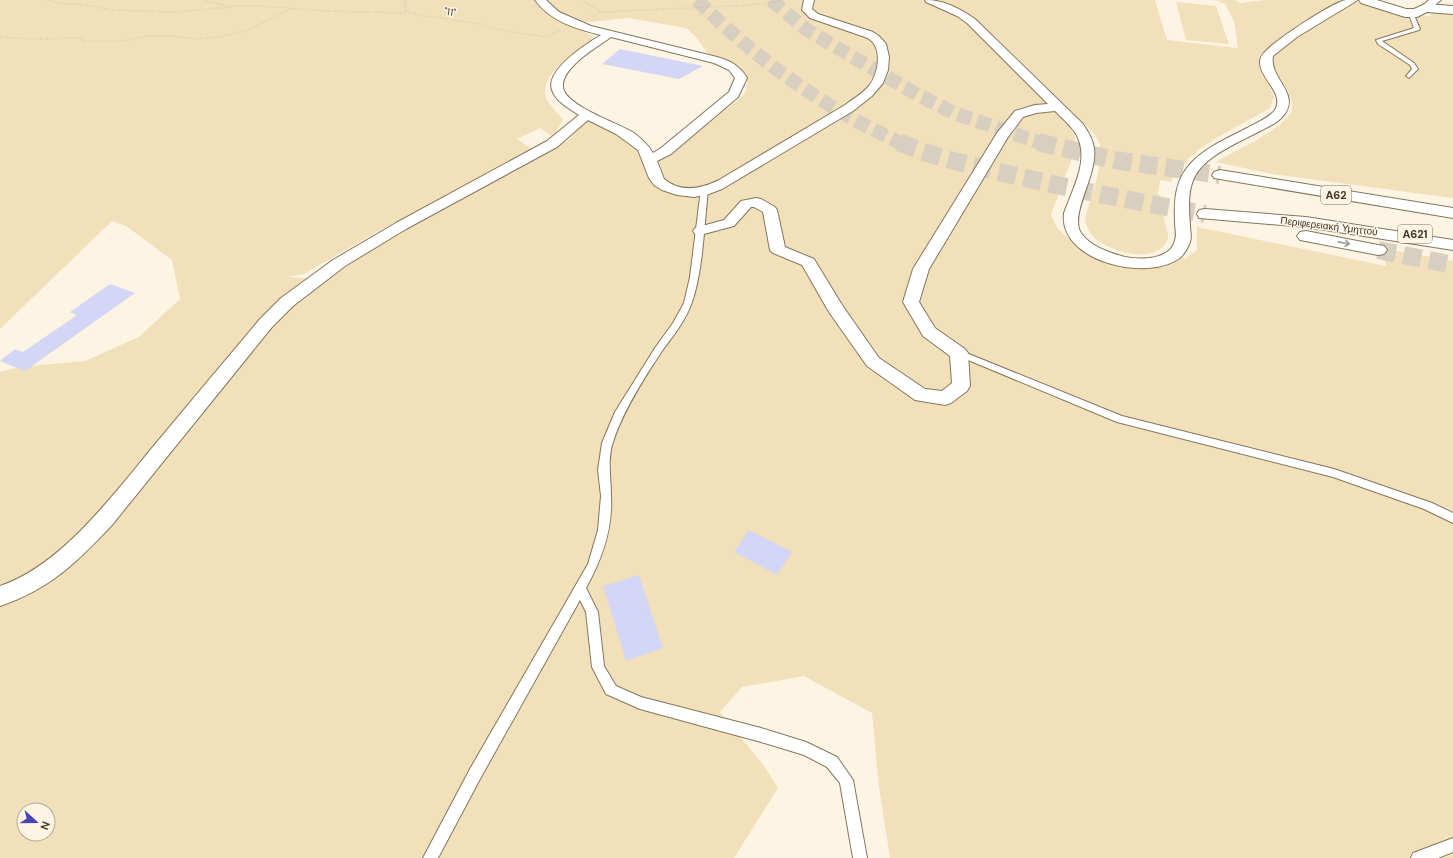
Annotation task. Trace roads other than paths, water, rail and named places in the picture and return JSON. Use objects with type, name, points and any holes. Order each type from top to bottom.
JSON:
[{"type":"main road","points":[[1365,0],[1399,12],[1417,13],[1425,8],[1453,10]]},
{"type":"main road","name":"Α62","points":[[1453,204],[1220,175],[1453,213]]},
{"type":"main road","name":"Περιφερειακή Υμηττού","points":[[1378,250],[1205,214],[1306,222],[1453,245]]},
{"type":"main road","name":"Α621","points":[[1377,232],[1453,237]]},
{"type":"street","points":[[540,0],[548,10],[569,21],[713,59],[730,65],[737,70],[741,78],[734,94],[666,151],[650,160]]},
{"type":"street","points":[[610,33],[562,71],[557,80],[556,87],[562,96],[589,116],[628,136],[647,152],[654,176],[662,185],[672,189],[688,192],[704,191],[741,173],[849,108],[874,87],[882,72],[883,60],[881,46],[876,38],[814,16],[807,10],[809,0]]},
{"type":"street","points":[[930,0],[961,14],[971,21],[1078,127],[1083,135],[1088,151],[1087,165],[1071,213],[1070,220],[1074,234],[1090,249],[1118,260],[1149,264],[1165,261],[1172,257],[1181,248],[1183,241],[1183,190],[1187,177],[1192,170],[1213,153],[1275,116],[1284,106],[1283,99],[1266,64],[1266,57],[1286,39],[1353,0]]},
{"type":"street","points":[[1425,8],[1436,0]]},
{"type":"street","points":[[700,231],[729,223],[746,204],[756,202],[770,210],[778,250],[808,262],[835,308],[873,362],[921,394],[945,398],[961,386],[959,352],[929,332],[911,302],[921,269],[1002,136],[1019,114],[1035,108],[1058,107]]},
{"type":"street","points":[[0,596],[29,583],[51,568],[77,547],[105,519],[266,323],[287,302],[326,272],[365,247],[556,142],[578,121],[589,116]]},
{"type":"lane","points":[[1409,76],[1415,69],[1412,64],[1380,43],[1380,40],[1417,29],[1410,13]]},
{"type":"lane","points":[[430,858],[475,774],[593,565],[604,530],[606,496],[603,470],[608,443],[618,415],[658,350],[677,324],[688,303],[694,277],[704,191]]},
{"type":"lane","points":[[959,352],[1120,419],[1334,473],[1428,506],[1453,518]]},
{"type":"lane","points":[[580,588],[592,612],[598,667],[611,690],[640,703],[761,735],[799,747],[832,762],[846,780],[860,858]]},
{"type":"lane","points":[[1418,858],[1453,845]]},
{"type":"tunnel","points":[[697,0],[743,43],[793,81],[845,114],[899,142]]},
{"type":"tunnel","points":[[771,0],[807,30],[918,95],[954,113],[1038,142]]},
{"type":"tunnel","points":[[899,142],[937,156],[977,167],[1079,190],[1205,214]]},
{"type":"tunnel","points":[[1038,142],[1114,160],[1220,175]]},
{"type":"tunnel","points":[[1378,250],[1453,265]]}]
